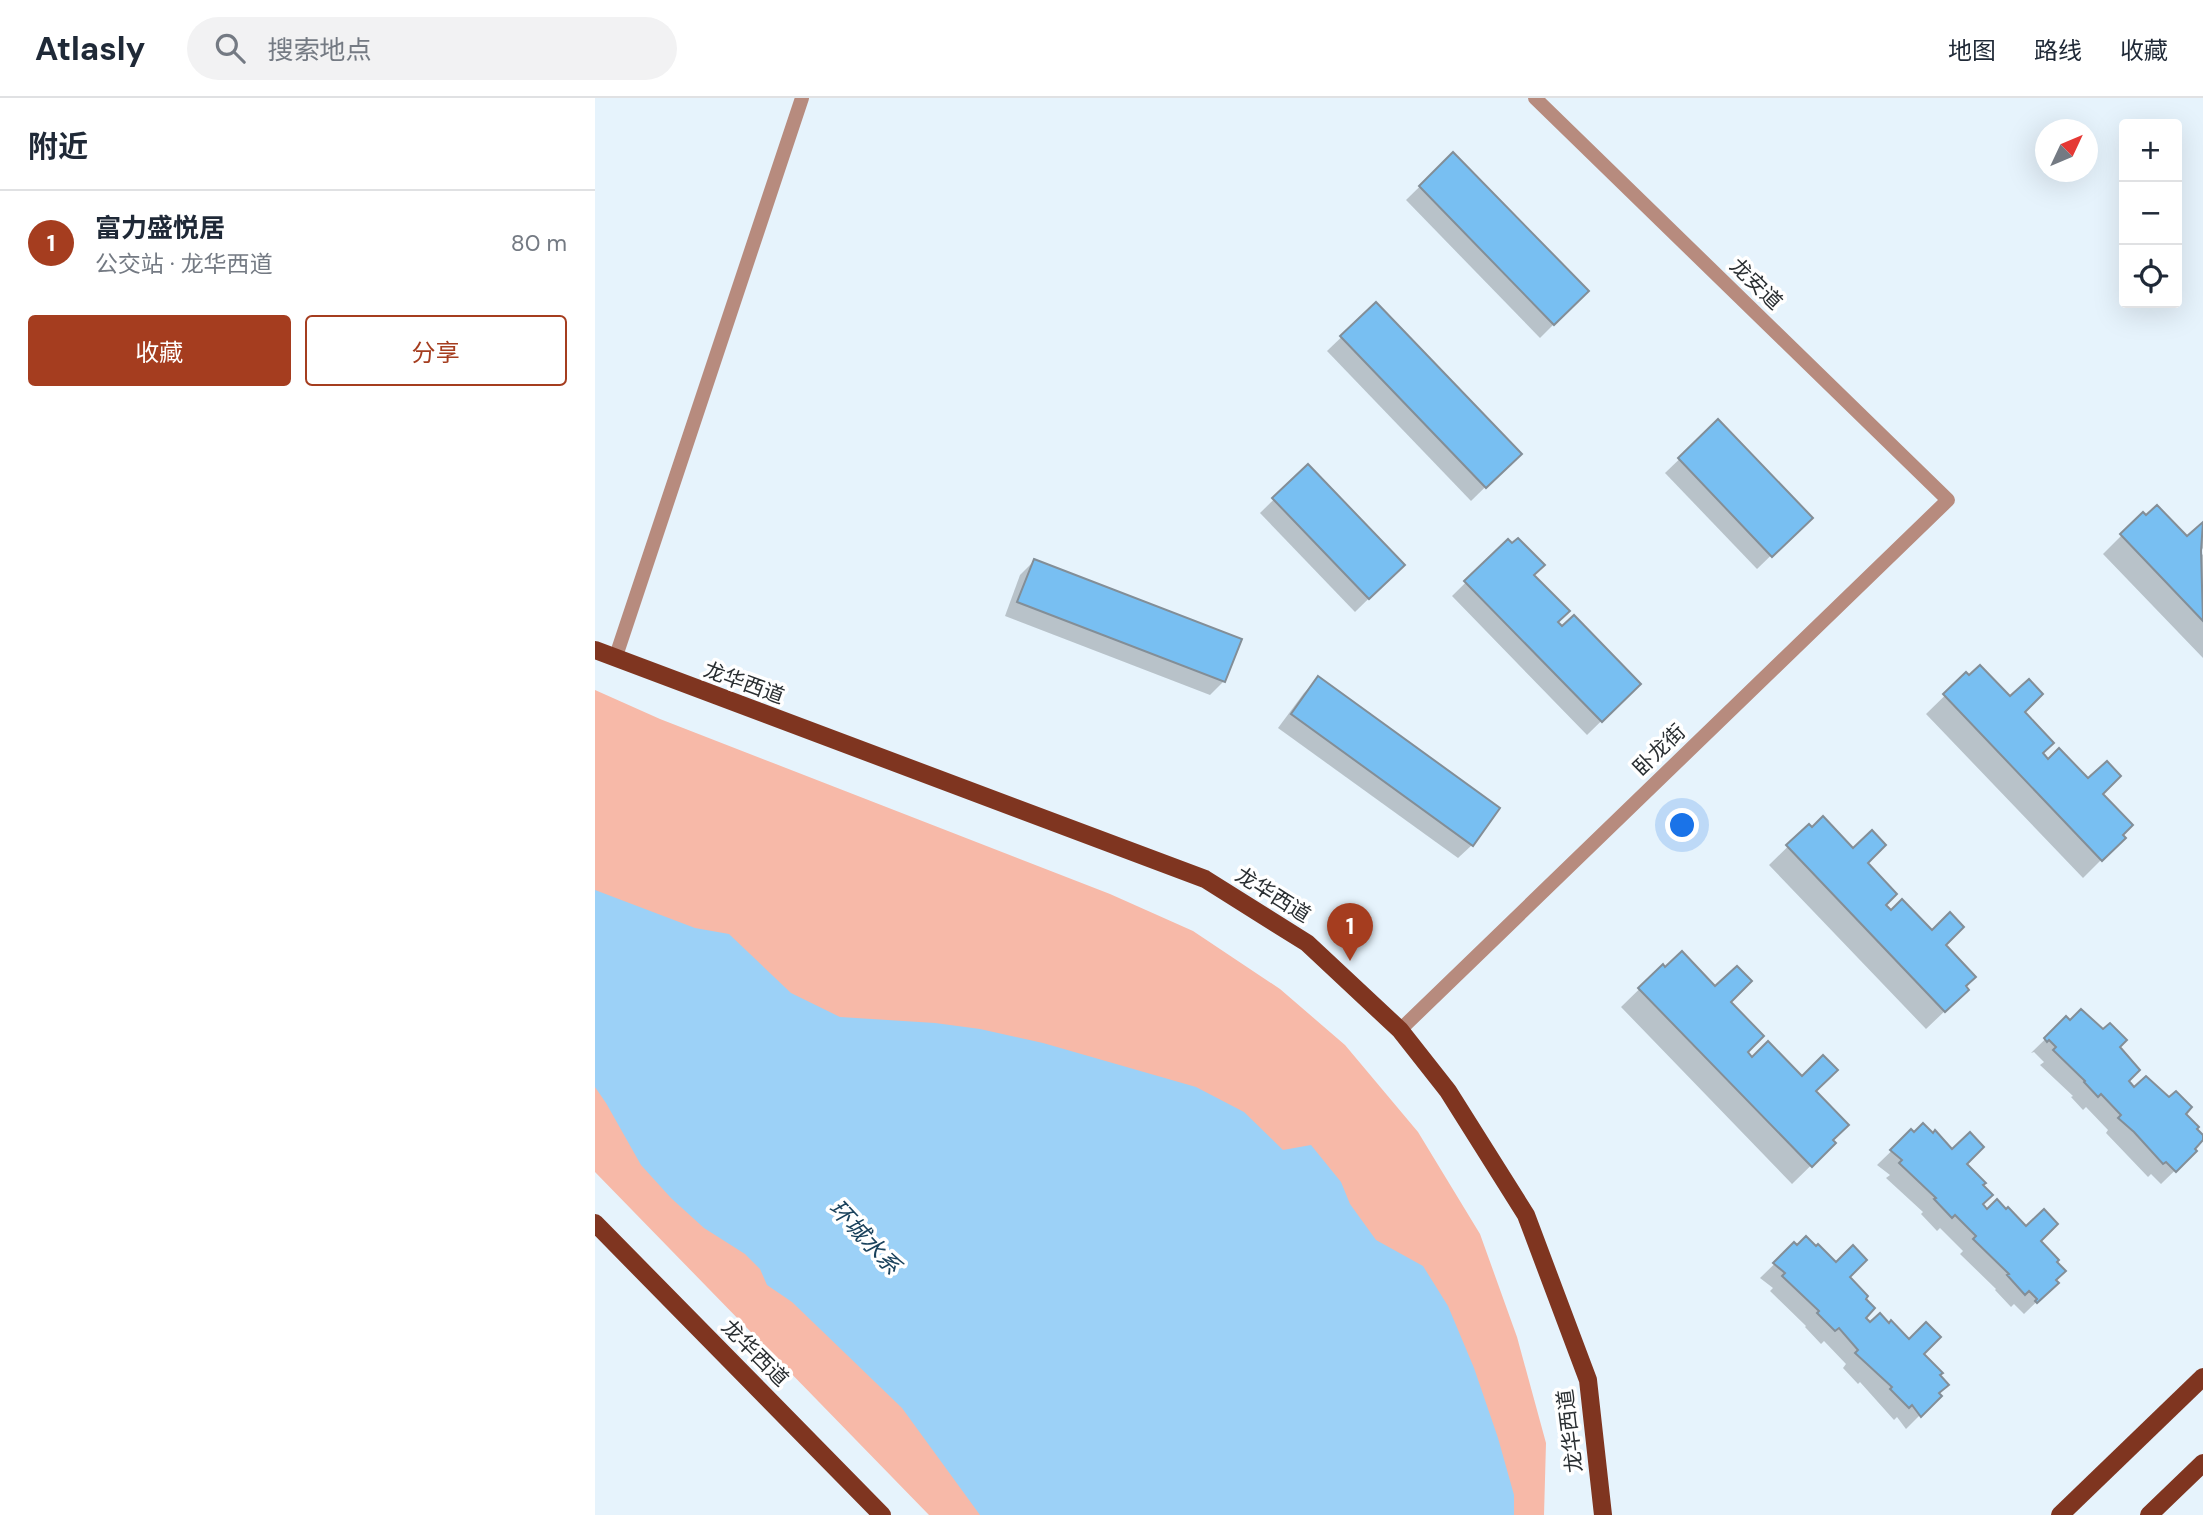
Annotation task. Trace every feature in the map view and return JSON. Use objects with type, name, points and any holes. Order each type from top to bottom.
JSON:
[{"type":"main road","name":"龙华西道","points":[[595,650],[1205,879],[1307,943],[1400,1030],[1448,1091],[1526,1215],[1588,1380],[1602,1515]]},
{"type":"main road","name":"龙华西道","points":[[595,1223],[882,1515]]},
{"type":"main road","points":[[2060,1515],[2203,1377]]},
{"type":"main road","points":[[2149,1515],[2203,1463]]},
{"type":"street","points":[[615,659],[802,98]]},
{"type":"street","name":"龙安道","points":[[1535,98],[1948,500]]},
{"type":"street","name":"卧龙街","points":[[1400,1030],[1948,500]]},
{"type":"shaded area","points":[[595,690],[660,719],[1110,894],[1193,931],[1280,989],[1345,1045],[1418,1132],[1480,1234],[1517,1337],[1546,1443],[1544,1515],[929,1515],[595,1172]]},
{"type":"water","name":"环城水系","points":[[595,890],[695,928],[729,934],[791,993],[840,1017],[935,1023],[980,1029],[1043,1043],[1196,1087],[1244,1112],[1283,1150],[1311,1145],[1341,1182],[1350,1204],[1376,1240],[1423,1266],[1448,1306],[1474,1368],[1498,1438],[1514,1495],[1514,1515],[980,1515],[902,1408],[792,1302],[767,1285],[760,1269],[745,1254],[704,1228],[671,1198],[641,1165],[595,1087]]},
{"type":"building","points":[[1453,152],[1589,291],[1554,325],[1419,186]]},
{"type":"building","points":[[1376,302],[1522,454],[1486,488],[1340,336]]},
{"type":"building","points":[[1718,419],[1813,518],[1772,557],[1678,458]]},
{"type":"building","points":[[1308,464],[1405,565],[1369,599],[1272,498]]},
{"type":"building","points":[[2157,505],[2187,536],[2203,522],[2203,621],[2120,534],[2143,512],[2146,515]]},
{"type":"building","points":[[1518,538],[1545,565],[1534,575],[1570,611],[1558,622],[1562,626],[1574,615],[1641,684],[1602,722],[1464,581],[1508,539],[1512,543]]},
{"type":"building","points":[[1034,559],[1242,639],[1225,682],[1017,602]]},
{"type":"building","points":[[1980,665],[2010,696],[2029,679],[2043,694],[2025,712],[2054,743],[2043,753],[2048,759],[2059,748],[2088,778],[2107,761],[2121,776],[2103,794],[2133,825],[2123,835],[2126,838],[2102,861],[1943,694],[1966,672],[1969,675]]},
{"type":"building","points":[[1318,676],[1500,808],[1473,846],[1291,714]]},
{"type":"building","points":[[1823,816],[1853,848],[1872,830],[1886,845],[1868,863],[1897,894],[1886,905],[1891,910],[1902,899],[1932,930],[1950,912],[1964,927],[1946,945],[1976,977],[1966,986],[1969,990],[1945,1012],[1786,845],[1809,824],[1812,827]]},
{"type":"building","points":[[1682,951],[1715,986],[1737,966],[1752,981],[1731,1002],[1764,1036],[1748,1052],[1752,1057],[1768,1041],[1802,1076],[1823,1055],[1838,1070],[1816,1091],[1849,1125],[1833,1140],[1836,1143],[1812,1167],[1638,988],[1663,964],[1665,967]]},
{"type":"building","points":[[2081,1009],[2103,1029],[2110,1023],[2127,1040],[2120,1047],[2140,1070],[2129,1081],[2134,1087],[2146,1076],[2169,1097],[2176,1091],[2192,1107],[2186,1114],[2199,1127],[2197,1129],[2203,1135],[2203,1140],[2195,1149],[2197,1151],[2176,1172],[2166,1162],[2163,1164],[2118,1118],[2121,1115],[2101,1094],[2098,1097],[2053,1050],[2056,1047],[2044,1038],[2066,1016],[2070,1020]]},
{"type":"building","points":[[1923,1123],[1933,1133],[1935,1130],[1952,1149],[1970,1132],[1984,1147],[1967,1164],[1986,1183],[1983,1185],[1993,1195],[1983,1204],[1987,1209],[1997,1199],[2026,1226],[2044,1209],[2058,1224],[2041,1241],[2066,1271],[2056,1280],[2059,1283],[2037,1303],[2037,1299],[2029,1291],[2025,1295],[2007,1275],[2009,1274],[1973,1239],[1976,1236],[1955,1215],[1952,1218],[1934,1199],[1936,1198],[1899,1163],[1902,1160],[1890,1150],[1911,1129],[1914,1132]]},
{"type":"building","points":[[1806,1236],[1836,1262],[1853,1245],[1867,1260],[1850,1277],[1875,1308],[1866,1318],[1870,1322],[1880,1313],[1889,1323],[1891,1320],[1909,1339],[1926,1322],[1941,1337],[1924,1354],[1943,1373],[1940,1375],[1949,1385],[1939,1393],[1942,1396],[1921,1417],[1912,1405],[1909,1408],[1890,1389],[1892,1387],[1855,1353],[1858,1350],[1839,1328],[1835,1331],[1817,1313],[1819,1311],[1782,1276],[1785,1273],[1773,1263],[1794,1242],[1797,1245]]},
{"type":"place","name":"富力盛悦居","points":[[1350,961]]}]
